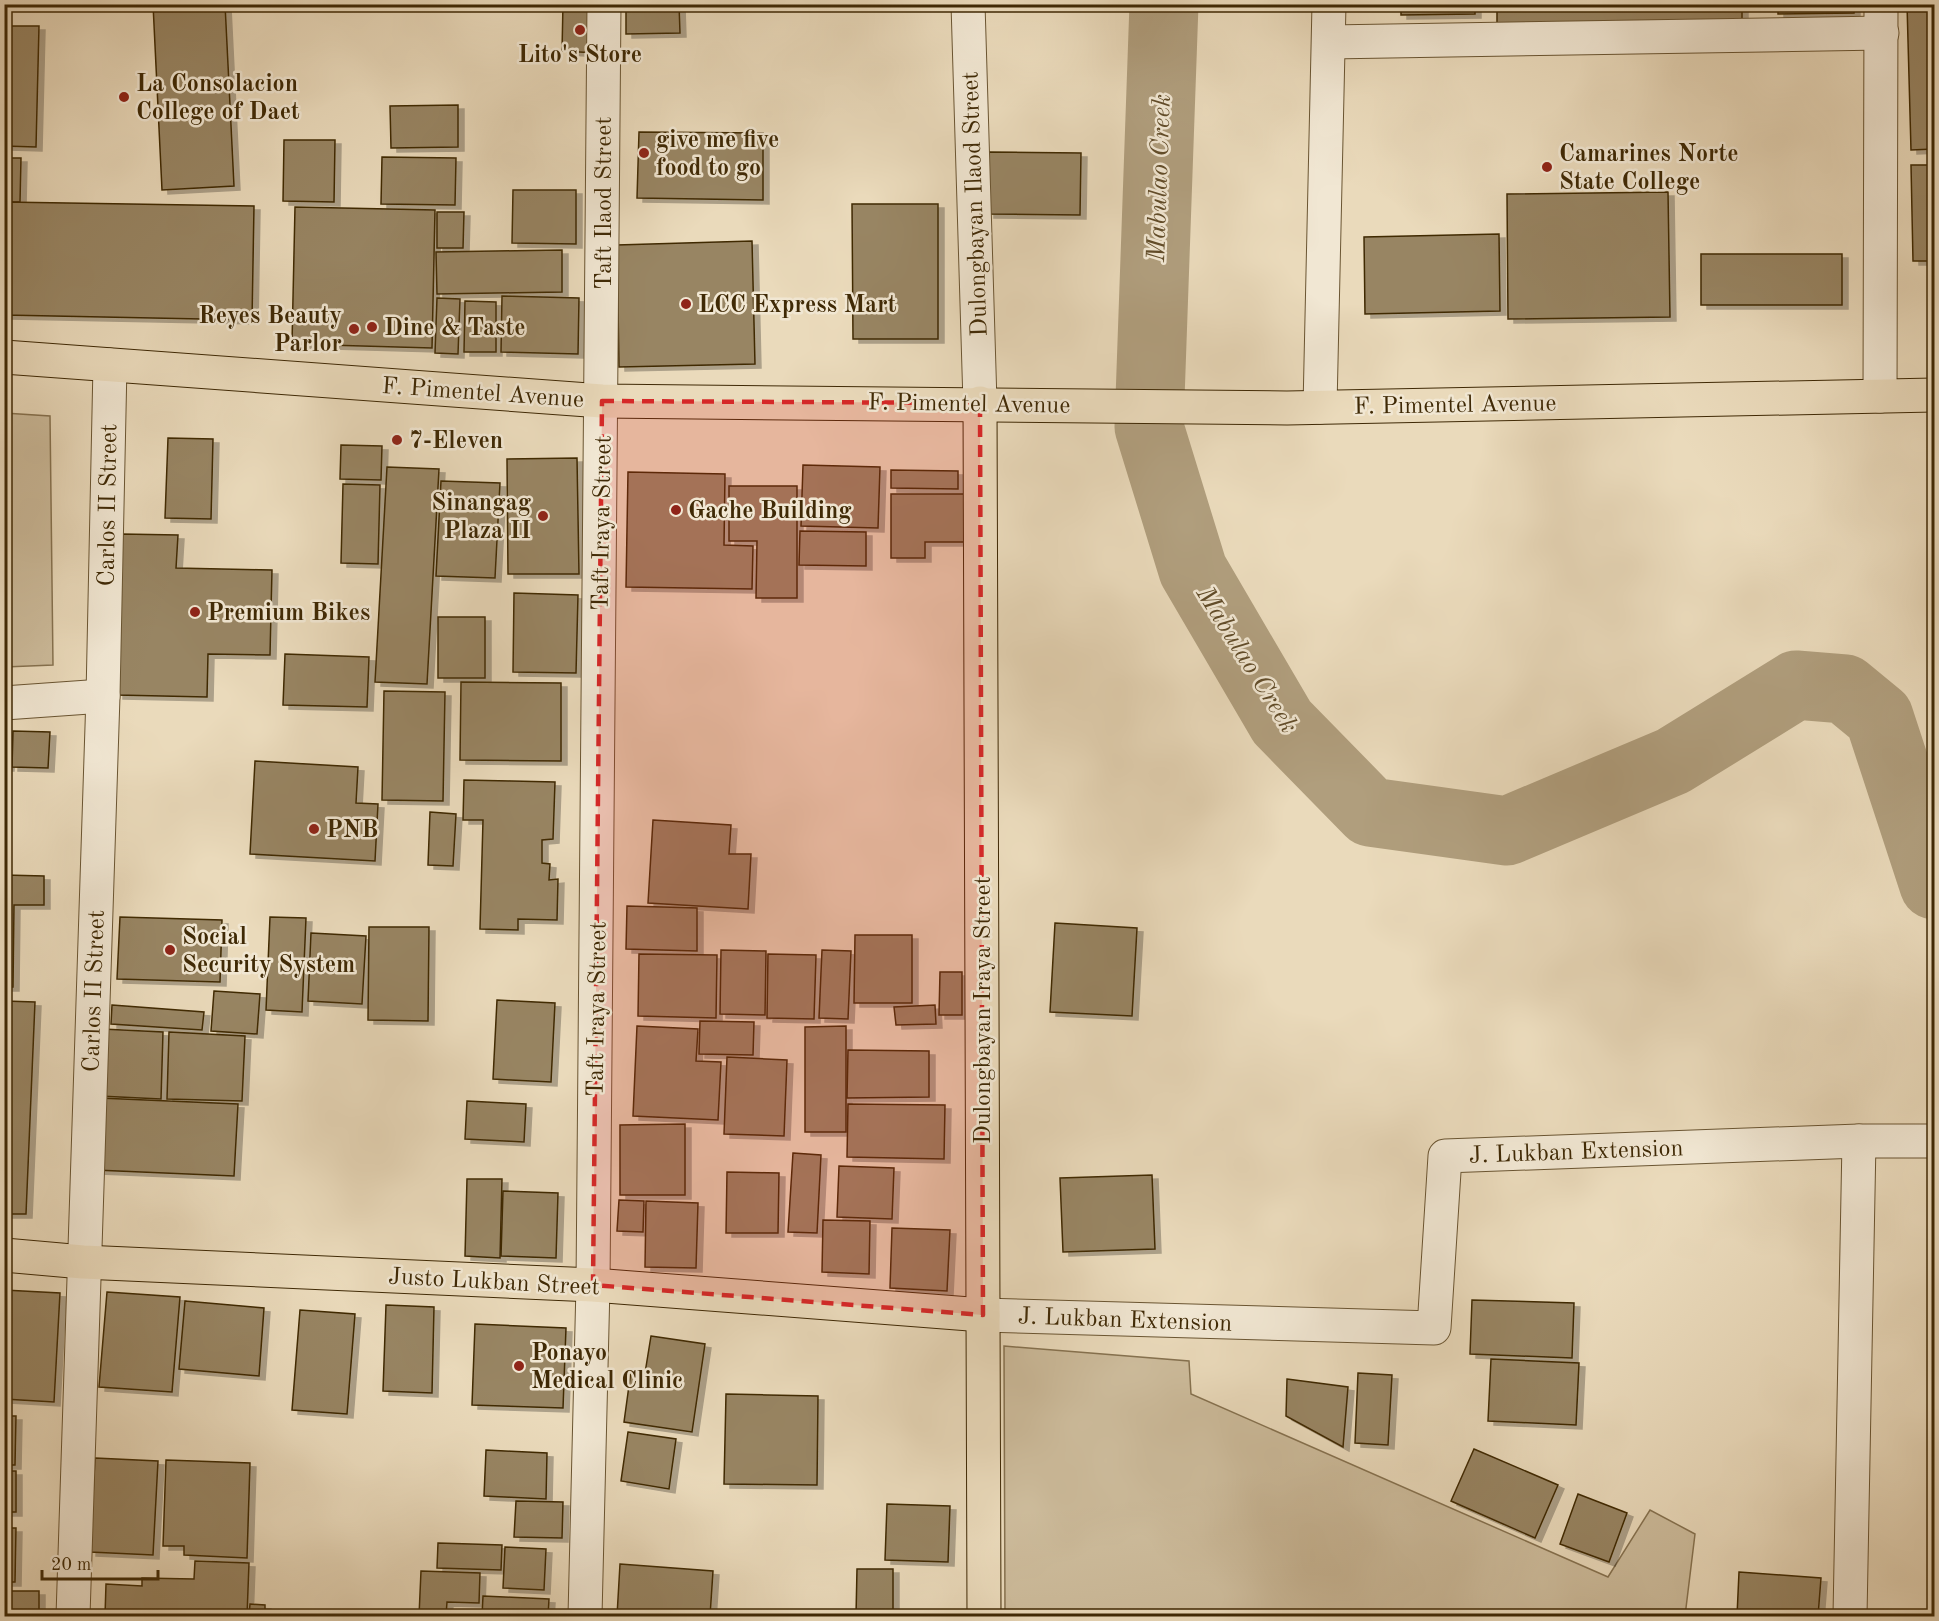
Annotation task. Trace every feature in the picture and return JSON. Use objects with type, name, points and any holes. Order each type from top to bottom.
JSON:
[{"type":"main road","name":"F. Pimentel Avenue","points":[[4,357],[602,401],[1320,407],[1935,395]]},
{"type":"main road","name":"Dulongbayan Iraya Street","points":[[980,403],[984,1617]]},
{"type":"main road","name":"Justo Lukban Street","points":[[4,1255],[83,1262],[593,1285],[983,1315]]},
{"type":"street","name":"Taft Ilaod Street","points":[[602,401],[604,4]]},
{"type":"street","name":"Dulongbayan Ilaod Street","points":[[968,4],[980,403]]},
{"type":"street","points":[[1320,407],[1329,4]]},
{"type":"street","points":[[1329,42],[1881,19],[1880,396]]},
{"type":"street","name":"Carlos II Street","points":[[74,1617],[83,1262],[103,696],[110,365]]},
{"type":"street","name":"Taft Iraya Street","points":[[585,1617],[593,1285],[602,401]]},
{"type":"street","points":[[4,703],[103,696]]},
{"type":"street","points":[[1850,1617],[1859,1141]]},
{"type":"street","name":"J. Lukban Extension","points":[[983,1315],[1434,1328],[1445,1156],[1859,1141],[1935,1142]]},
{"type":"highlighted area","points":[[602,401],[980,403],[983,1315],[593,1285]]},
{"type":"shaded area","points":[[4,413],[50,416],[53,665],[5,667]]},
{"type":"shaded area","points":[[1004,1346],[1189,1361],[1191,1394],[1608,1577],[1650,1510],[1695,1534],[1685,1616],[1005,1616]]},
{"type":"building","points":[[153,4],[225,4],[234,186],[162,190]]},
{"type":"building","name":"Lito's Store","points":[[563,4],[597,10],[597,53],[562,51]]},
{"type":"building","points":[[626,4],[679,4],[680,33],[626,34]]},
{"type":"building","points":[[1401,4],[1475,4],[1475,14],[1401,15]]},
{"type":"building","points":[[1497,4],[1742,4],[1742,27],[1497,32]]},
{"type":"building","points":[[1778,4],[1854,4],[1854,13],[1778,14]]},
{"type":"building","points":[[1907,4],[1934,4],[1934,149],[1911,150]]},
{"type":"building","points":[[4,26],[39,26],[36,147],[4,146]]},
{"type":"building","points":[[458,105],[458,147],[391,148],[390,106]]},
{"type":"building","points":[[639,132],[763,133],[763,200],[637,198]]},
{"type":"building","points":[[284,140],[335,140],[334,202],[283,201]]},
{"type":"building","points":[[989,152],[1081,153],[1080,215],[988,214]]},
{"type":"building","points":[[382,157],[456,158],[455,205],[381,204]]},
{"type":"building","points":[[4,158],[21,158],[20,202],[4,202]]},
{"type":"building","points":[[1911,165],[1934,165],[1934,261],[1913,261]]},
{"type":"building","points":[[513,190],[576,190],[576,244],[512,243]]},
{"type":"building","points":[[1668,192],[1670,317],[1508,319],[1507,194]]},
{"type":"building","points":[[4,202],[254,206],[252,320],[4,315]]},
{"type":"building","points":[[852,204],[938,204],[938,339],[853,339]]},
{"type":"building","points":[[295,207],[435,210],[432,348],[292,344]]},
{"type":"building","points":[[437,212],[464,212],[463,248],[437,248]]},
{"type":"building","points":[[1499,234],[1500,311],[1365,314],[1364,237]]},
{"type":"building","name":"LCC Express Mart","points":[[752,241],[755,364],[619,367],[617,245]]},
{"type":"building","points":[[562,250],[562,292],[437,294],[436,252]]},
{"type":"building","points":[[1701,254],[1842,254],[1842,305],[1701,305]]},
{"type":"building","points":[[502,296],[579,298],[578,354],[501,352]]},
{"type":"building","points":[[437,298],[460,299],[458,354],[435,353]]},
{"type":"building","points":[[465,301],[496,302],[496,352],[464,352]]},
{"type":"building","points":[[168,438],[213,439],[211,519],[165,518]]},
{"type":"building","points":[[341,445],[382,446],[381,480],[340,479]]},
{"type":"building","name":"Sinangag Plaza II","points":[[577,458],[579,574],[508,574],[507,459]]},
{"type":"building","points":[[803,465],[880,467],[878,528],[801,526]]},
{"type":"building","points":[[387,467],[439,469],[427,684],[375,682]]},
{"type":"building","points":[[891,470],[958,471],[958,489],[891,488]]},
{"type":"building","name":"Gache Building","points":[[628,472],[725,474],[724,545],[753,546],[752,589],[626,587]]},
{"type":"building","points":[[441,481],[500,483],[495,578],[436,576]]},
{"type":"building","points":[[343,484],[380,485],[378,564],[341,563]]},
{"type":"building","points":[[729,486],[797,486],[797,598],[756,598],[757,541],[729,541]]},
{"type":"building","points":[[891,494],[971,494],[971,542],[925,542],[925,558],[891,558]]},
{"type":"building","points":[[800,531],[866,532],[866,566],[799,565]]},
{"type":"building","name":"Premium Bikes","points":[[121,534],[178,535],[176,568],[272,570],[270,655],[208,654],[207,697],[117,695]]},
{"type":"building","points":[[514,593],[578,595],[576,673],[513,672]]},
{"type":"building","points":[[438,617],[485,617],[485,678],[438,678]]},
{"type":"building","points":[[285,654],[369,657],[367,707],[283,705]]},
{"type":"building","points":[[461,682],[561,683],[561,761],[460,760]]},
{"type":"building","points":[[384,691],[445,692],[443,801],[382,800]]},
{"type":"building","points":[[4,731],[9,731],[8,767],[4,767]]},
{"type":"building","points":[[13,731],[50,732],[48,768],[12,767]]},
{"type":"building","name":"PNB","points":[[255,761],[358,767],[356,803],[378,804],[375,861],[250,854]]},
{"type":"building","points":[[464,780],[555,782],[553,839],[542,840],[542,863],[550,864],[549,880],[558,879],[557,920],[518,919],[518,930],[480,929],[483,820],[463,820]]},
{"type":"building","points":[[430,812],[456,814],[453,866],[428,865]]},
{"type":"building","points":[[653,820],[731,825],[729,854],[751,854],[748,909],[648,903]]},
{"type":"building","points":[[4,875],[44,876],[44,905],[14,905],[13,987],[4,987]]},
{"type":"building","points":[[627,906],[697,908],[697,951],[626,949]]},
{"type":"building","name":"Social Security System","points":[[120,917],[222,920],[220,982],[117,979]]},
{"type":"building","points":[[270,917],[306,918],[302,1012],[266,1010]]},
{"type":"building","points":[[1055,923],[1137,928],[1132,1016],[1050,1012]]},
{"type":"building","points":[[369,927],[429,927],[428,1021],[368,1020]]},
{"type":"building","points":[[311,933],[366,936],[362,1004],[308,1001]]},
{"type":"building","points":[[855,935],[912,935],[912,1003],[854,1003]]},
{"type":"building","points":[[721,950],[766,951],[765,1015],[720,1014]]},
{"type":"building","points":[[822,950],[851,951],[848,1019],[819,1018]]},
{"type":"building","points":[[639,954],[717,955],[716,1018],[638,1016]]},
{"type":"building","points":[[768,954],[816,955],[814,1019],[767,1018]]},
{"type":"building","points":[[940,972],[962,972],[962,1015],[939,1015]]},
{"type":"building","points":[[214,991],[260,994],[257,1034],[211,1031]]},
{"type":"building","points":[[497,1000],[555,1003],[551,1082],[493,1079]]},
{"type":"building","points":[[4,1001],[35,1002],[26,1214],[4,1214]]},
{"type":"building","points":[[112,1005],[204,1012],[202,1030],[111,1024]]},
{"type":"building","points":[[935,1005],[936,1024],[896,1025],[894,1007]]},
{"type":"building","points":[[700,1021],[754,1022],[753,1055],[699,1054]]},
{"type":"building","points":[[637,1026],[698,1029],[696,1061],[721,1062],[718,1120],[633,1116]]},
{"type":"building","points":[[846,1026],[846,1132],[805,1132],[805,1027]]},
{"type":"building","points":[[102,1029],[163,1032],[161,1099],[99,1096]]},
{"type":"building","points":[[169,1032],[245,1036],[242,1101],[167,1099]]},
{"type":"building","points":[[848,1050],[929,1051],[929,1097],[847,1098]]},
{"type":"building","points":[[727,1057],[787,1060],[784,1136],[724,1134]]},
{"type":"building","points":[[99,1098],[238,1104],[234,1176],[95,1170]]},
{"type":"building","points":[[467,1101],[526,1104],[524,1142],[465,1139]]},
{"type":"building","points":[[848,1104],[945,1105],[944,1159],[847,1157]]},
{"type":"building","points":[[685,1124],[685,1195],[620,1195],[620,1125]]},
{"type":"building","points":[[793,1153],[821,1155],[817,1233],[788,1232]]},
{"type":"building","points":[[839,1166],[894,1168],[892,1219],[837,1217]]},
{"type":"building","points":[[727,1172],[779,1173],[778,1233],[726,1233]]},
{"type":"building","points":[[1152,1175],[1155,1249],[1063,1252],[1060,1178]]},
{"type":"building","points":[[467,1179],[502,1179],[500,1258],[465,1256]]},
{"type":"building","points":[[503,1191],[558,1193],[556,1258],[501,1256]]},
{"type":"building","points":[[619,1200],[644,1201],[643,1232],[617,1231]]},
{"type":"building","points":[[646,1201],[698,1203],[696,1268],[645,1267]]},
{"type":"building","points":[[823,1220],[870,1221],[869,1274],[822,1272]]},
{"type":"building","points":[[892,1228],[950,1230],[947,1291],[890,1288]]},
{"type":"building","points":[[4,1290],[60,1293],[54,1402],[4,1399]]},
{"type":"building","points":[[107,1292],[180,1297],[172,1392],[99,1387]]},
{"type":"building","points":[[1472,1300],[1574,1303],[1572,1358],[1470,1354]]},
{"type":"building","points":[[185,1301],[264,1308],[259,1376],[179,1369]]},
{"type":"building","points":[[386,1305],[434,1307],[432,1393],[383,1391]]},
{"type":"building","points":[[300,1310],[355,1314],[347,1414],[292,1410]]},
{"type":"building","name":"Ponayo Medical Clinic","points":[[475,1324],[566,1328],[563,1408],[472,1405]]},
{"type":"building","points":[[651,1336],[705,1344],[692,1432],[624,1422],[631,1371],[645,1373]]},
{"type":"building","points":[[1491,1359],[1579,1363],[1576,1425],[1488,1421]]},
{"type":"building","points":[[1358,1373],[1392,1375],[1388,1445],[1355,1443]]},
{"type":"building","points":[[1287,1379],[1348,1387],[1343,1447],[1286,1416]]},
{"type":"building","points":[[726,1394],[818,1396],[817,1485],[724,1484]]},
{"type":"building","points":[[4,1416],[16,1416],[15,1465],[4,1465]]},
{"type":"building","points":[[628,1432],[676,1439],[669,1489],[621,1481]]},
{"type":"building","points":[[1474,1449],[1558,1485],[1535,1538],[1451,1501]]},
{"type":"building","points":[[486,1450],[547,1453],[546,1499],[484,1496]]},
{"type":"building","points":[[95,1458],[158,1461],[153,1555],[90,1552]]},
{"type":"building","points":[[166,1460],[250,1463],[247,1558],[184,1555],[184,1546],[163,1546]]},
{"type":"building","points":[[4,1471],[16,1471],[16,1512],[4,1512]]},
{"type":"building","points":[[1578,1494],[1627,1513],[1609,1562],[1560,1544]]},
{"type":"building","points":[[516,1501],[563,1502],[562,1538],[514,1537]]},
{"type":"building","points":[[887,1504],[950,1506],[948,1562],[885,1560]]},
{"type":"building","points":[[4,1528],[16,1528],[15,1582],[4,1582]]},
{"type":"building","points":[[438,1543],[502,1545],[501,1570],[437,1568]]},
{"type":"building","points":[[505,1547],[546,1549],[544,1590],[503,1588]]},
{"type":"building","points":[[195,1561],[249,1563],[247,1616],[105,1616],[106,1584],[142,1586],[142,1578],[194,1579]]},
{"type":"building","points":[[620,1564],[713,1571],[710,1616],[617,1616]]},
{"type":"building","points":[[857,1569],[893,1569],[893,1616],[856,1616]]},
{"type":"building","points":[[421,1571],[480,1573],[479,1603],[447,1602],[446,1616],[419,1616]]},
{"type":"building","points":[[1739,1572],[1821,1578],[1818,1616],[1737,1616]]},
{"type":"building","points":[[4,1591],[39,1591],[39,1616],[4,1616]]},
{"type":"building","points":[[483,1596],[549,1599],[548,1616],[482,1616]]},
{"type":"building","points":[[250,1604],[265,1605],[265,1616],[249,1616]]},
{"type":"waterway","name":"Mabulao Creek","points":[[1164,4],[1149,427],[1193,570],[1282,722],[1370,812],[1507,831],[1673,761],[1796,685],[1845,689],[1879,717],[1934,885]]},
{"type":"place","name":"Lito's Store","points":[[580,30]]},
{"type":"place","name":"La Consolacion College of Daet","points":[[124,97]]},
{"type":"place","name":"give me five food to go","points":[[644,153]]},
{"type":"place","name":"Camarines Norte State College","points":[[1547,167]]},
{"type":"place","name":"LCC Express Mart","points":[[686,304]]},
{"type":"place","name":"Dine & Taste","points":[[372,327]]},
{"type":"place","name":"Reyes Beauty Parlor","points":[[354,329]]},
{"type":"place","name":"7-Eleven","points":[[397,440]]},
{"type":"place","name":"Gache Building","points":[[676,510]]},
{"type":"place","name":"Sinangag Plaza II","points":[[543,516]]},
{"type":"place","name":"Premium Bikes","points":[[195,612]]},
{"type":"place","name":"PNB","points":[[314,829]]},
{"type":"place","name":"Social Security System","points":[[170,950]]},
{"type":"place","name":"Ponayo Medical Clinic","points":[[519,1366]]}]
